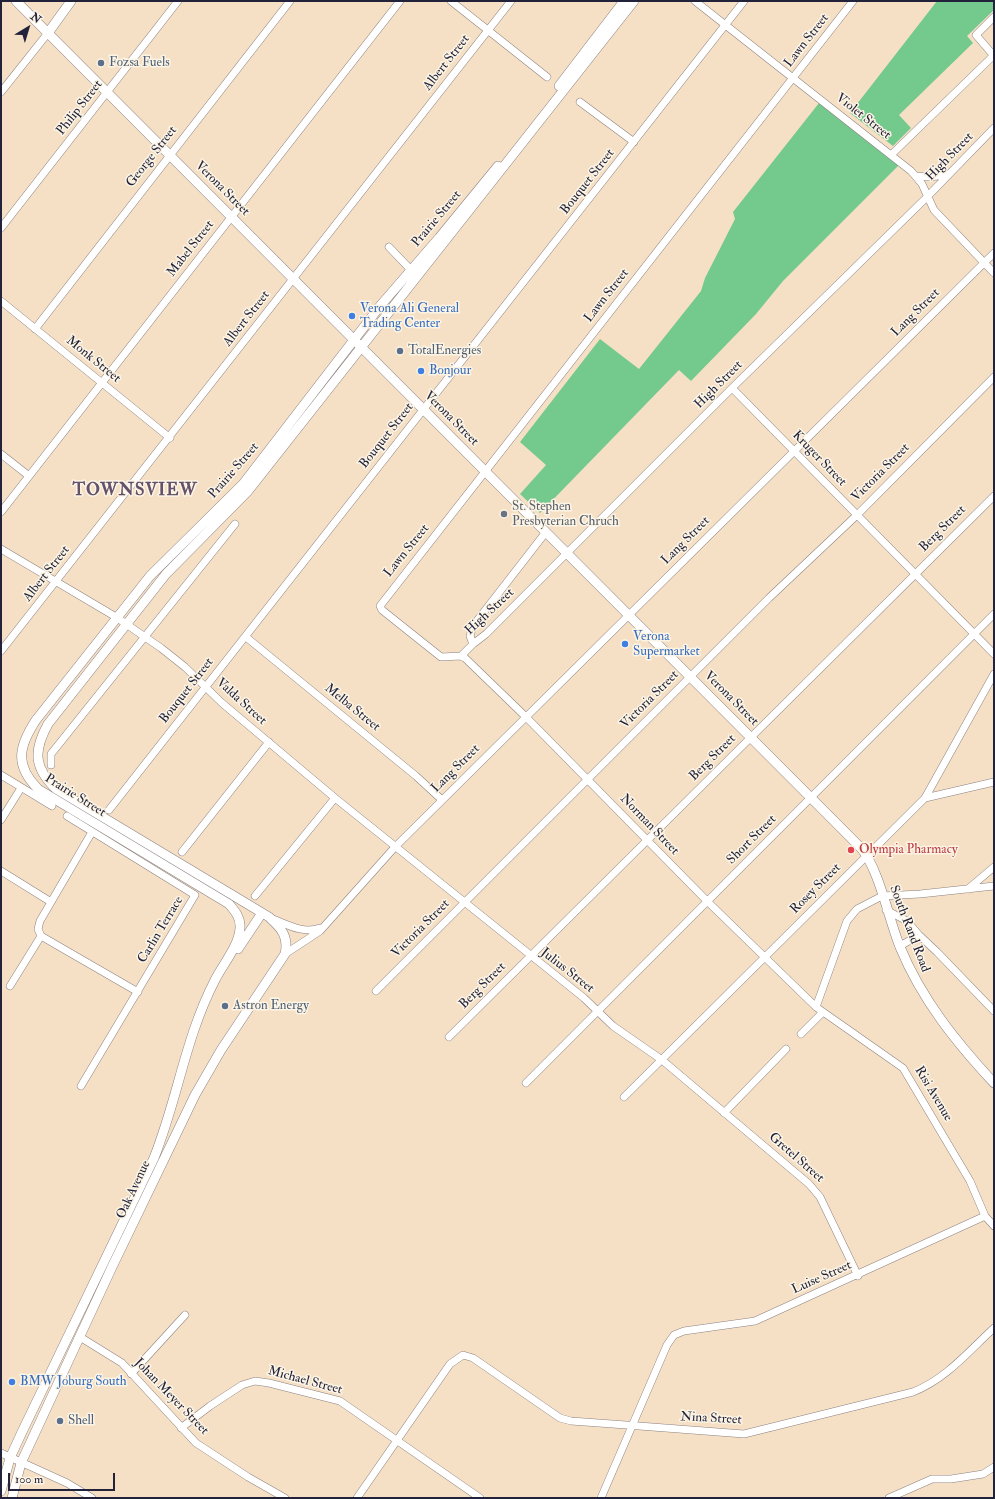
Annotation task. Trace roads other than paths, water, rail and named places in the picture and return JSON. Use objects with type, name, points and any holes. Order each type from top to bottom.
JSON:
[{"type":"main road","name":"Verona Street","points":[[16,1],[424,409],[867,856]]},
{"type":"main road","points":[[48,33],[71,1]]},
{"type":"main road","name":"Prairie Street","points":[[225,961],[235,945],[240,929],[238,917],[229,904],[38,789],[29,781],[23,770],[21,752],[27,734],[116,617],[155,571],[243,484],[354,339],[443,234],[499,164],[624,1]]},
{"type":"main road","name":"Prairie Street","points":[[286,954],[287,939],[278,925],[265,915],[74,802],[56,789],[42,773],[39,766],[38,751],[40,741],[48,724],[166,574],[248,491],[634,1]]},
{"type":"main road","name":"South Rand Road","points":[[867,856],[886,910],[911,972],[929,1004],[952,1036],[993,1080]]},
{"type":"main road","points":[[225,961],[236,951],[265,915]]},
{"type":"main road","name":"Oak Avenue","points":[[12,1498],[21,1464],[194,1095],[221,1050],[286,954]]},
{"type":"main road","name":"Oak Avenue","points":[[1,1491],[10,1458],[154,1158],[167,1123],[184,1056],[197,1018],[225,961]]},
{"type":"street","name":"Philip Street","points":[[1,228],[178,1]]},
{"type":"street","name":"George Street","points":[[36,329],[169,154],[290,1]]},
{"type":"street","name":"Mabel Street","points":[[1,512],[400,1]]},
{"type":"street","points":[[451,1],[547,77]]},
{"type":"street","name":"Albert Street","points":[[1,651],[170,438],[511,1]]},
{"type":"street","name":"Violet Street","points":[[695,1],[916,176],[938,214],[994,273]]},
{"type":"street","name":"Bouquet Street","points":[[109,810],[744,1]]},
{"type":"street","name":"Lawn Street","points":[[463,657],[441,657],[382,610],[380,606],[853,1]]},
{"type":"street","points":[[891,155],[994,56],[976,35],[994,17]]},
{"type":"street","points":[[1,92],[48,33]]},
{"type":"street","points":[[580,102],[634,142]]},
{"type":"street","name":"High Street","points":[[463,657],[473,644],[486,634],[732,388],[927,197],[994,128]]},
{"type":"street","points":[[916,176],[928,177],[948,175]]},
{"type":"street","points":[[389,247],[411,270]]},
{"type":"street","name":"Lang Street","points":[[286,954],[324,927],[395,847],[994,253]]},
{"type":"street","name":"Monk Street","points":[[1,301],[170,438]]},
{"type":"street","name":"Victoria Street","points":[[376,991],[587,779],[994,377]]},
{"type":"street","name":"Kruger Street","points":[[732,388],[992,651]]},
{"type":"street","points":[[1,454],[29,476]]},
{"type":"street","name":"Berg Street","points":[[449,1037],[994,496]]},
{"type":"street","points":[[51,765],[51,754],[234,524]]},
{"type":"street","points":[[473,644],[470,636],[473,626],[546,532]]},
{"type":"street","name":"Valda Street","points":[[1,549],[116,617],[145,636],[185,668],[222,703],[395,847]]},
{"type":"street","name":"Short Street","points":[[526,1082],[708,902],[994,614]]},
{"type":"street","name":"Melba Street","points":[[246,637],[416,776],[442,800]]},
{"type":"street","name":"Norman Street","points":[[463,657],[526,718],[708,902],[816,1007]]},
{"type":"street","name":"Rosey Street","points":[[624,1098],[925,798],[994,674]]},
{"type":"street","points":[[182,852],[269,742]]},
{"type":"street","points":[[1,775],[52,806]]},
{"type":"street","points":[[925,798],[994,782]]},
{"type":"street","points":[[1,820],[21,788]]},
{"type":"street","points":[[255,896],[335,798]]},
{"type":"street","name":"Carlin Terrace","points":[[67,816],[195,895],[82,1086]]},
{"type":"street","points":[[92,832],[51,902],[39,924],[38,929],[41,936],[138,992]]},
{"type":"street","name":"Julius Street","points":[[395,847],[598,1011],[623,1034],[662,1060],[724,1113]]},
{"type":"street","points":[[967,889],[994,867]]},
{"type":"street","points":[[1,871],[51,902]]},
{"type":"street","points":[[816,1007],[847,921],[857,909],[882,896],[994,886]]},
{"type":"street","points":[[886,910],[907,921],[918,935],[937,952],[994,1011]]},
{"type":"street","points":[[265,915],[301,930],[312,931],[324,927]]},
{"type":"street","points":[[900,946],[918,935]]},
{"type":"street","points":[[10,986],[41,936]]},
{"type":"street","name":"Risi Avenue","points":[[816,1007],[903,1068],[966,1175],[985,1216],[994,1226]]},
{"type":"street","points":[[801,1034],[823,1012]]},
{"type":"street","points":[[724,1113],[786,1049]]},
{"type":"street","name":"Gretel Street","points":[[724,1113],[816,1191],[858,1276]]},
{"type":"street","name":"Luise Street","points":[[633,1426],[668,1345],[672,1337],[679,1332],[756,1321],[858,1276],[985,1216]]},
{"type":"street","points":[[132,1374],[185,1315]]},
{"type":"street","name":"Nina Street","points":[[397,1440],[450,1364],[457,1358],[466,1355],[473,1358],[560,1418],[571,1421],[744,1434],[913,1392],[940,1379],[994,1328]]},
{"type":"street","name":"Johan Meyer Street","points":[[80,1337],[115,1357],[191,1439],[248,1477],[285,1498]]},
{"type":"street","name":"Michael Street","points":[[181,1428],[236,1389],[251,1382],[259,1381],[340,1401],[480,1498]]},
{"type":"street","points":[[601,1498],[633,1426]]},
{"type":"street","points":[[357,1498],[397,1440]]},
{"type":"street","points":[[1,1453],[21,1464],[67,1483],[92,1498]]},
{"type":"street","points":[[889,1498],[932,1479],[951,1479],[983,1474],[994,1468]]},
{"type":"place","name":"Fozsa Fuels","points":[[101,63]]},
{"type":"place","name":"Verona Ali General Trading Center","points":[[352,316]]},
{"type":"place","name":"TotalEnergies","points":[[400,351]]},
{"type":"place","name":"Bonjour","points":[[421,371]]},
{"type":"place","name":"St. Stephen Presbyterian Chruch","points":[[504,514]]},
{"type":"place","name":"Verona Supermarket","points":[[625,644]]},
{"type":"place","name":"Olympia Pharmacy","points":[[851,850]]},
{"type":"place","name":"Astron Energy","points":[[225,1006]]},
{"type":"place","name":"BMW Joburg South","points":[[12,1382]]},
{"type":"place","name":"Shell","points":[[60,1421]]},
{"type":"district","name":"TOWNSVIEW","points":[[135,491]]}]
